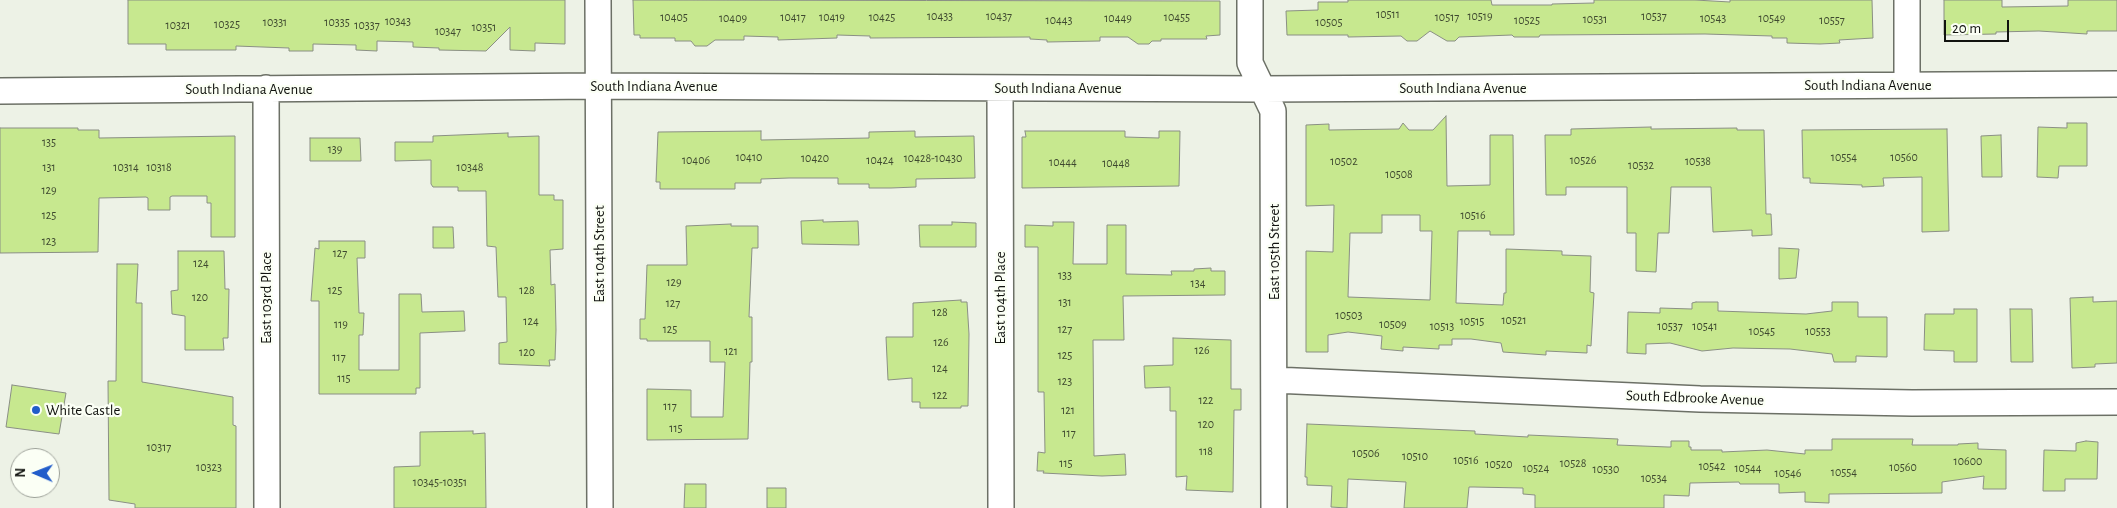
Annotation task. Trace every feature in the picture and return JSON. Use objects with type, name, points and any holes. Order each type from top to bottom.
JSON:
[{"type":"street","name":"East 104th Street","points":[[598,0],[600,508]]},
{"type":"street","name":"East 105th Street","points":[[1250,0],[1250,63],[1272,111],[1274,508]]},
{"type":"street","points":[[1906,84],[1907,0]]},
{"type":"street","name":"South Indiana Avenue","points":[[0,91],[598,86],[1262,89],[2117,84]]},
{"type":"street","name":"East 103rd Place","points":[[266,88],[267,508]]},
{"type":"street","name":"East 104th Place","points":[[1000,88],[1001,508]]},
{"type":"street","name":"South Edbrooke Avenue","points":[[1274,380],[1700,399],[1912,403],[2117,402]]},
{"type":"building","points":[[128,0],[565,0],[565,44],[535,43],[535,51],[510,50],[510,27],[486,51],[439,50],[439,48],[413,47],[413,42],[377,41],[377,51],[356,50],[356,45],[313,44],[313,51],[289,51],[289,48],[236,46],[236,50],[166,50],[166,44],[128,44]]},
{"type":"building","points":[[633,0],[1220,1],[1220,35],[1206,36],[1207,39],[1161,39],[1161,41],[1152,41],[1149,44],[1138,44],[1128,37],[1100,37],[1100,41],[1047,42],[1047,40],[1030,39],[1030,37],[870,38],[870,36],[837,35],[837,38],[778,40],[778,37],[744,36],[744,40],[715,40],[707,46],[695,46],[691,41],[675,41],[675,38],[640,38],[640,35],[634,35]]},
{"type":"building","points":[[1348,0],[1491,0],[1492,5],[1552,5],[1594,3],[1594,0],[1730,2],[1730,0],[1872,0],[1873,38],[1839,40],[1840,43],[1820,44],[1787,43],[1787,38],[1772,38],[1772,36],[1705,34],[1540,35],[1539,37],[1514,37],[1512,35],[1459,37],[1455,41],[1447,41],[1430,31],[1417,41],[1407,41],[1401,36],[1287,35],[1286,11],[1318,10],[1318,2],[1348,2]]},
{"type":"building","points":[[1944,0],[2002,0],[2002,7],[2068,6],[2068,0],[2117,0],[2117,31],[2087,31],[2087,34],[2039,31],[1944,35]]},
{"type":"building","points":[[1446,116],[1447,186],[1490,185],[1490,135],[1513,135],[1514,235],[1490,235],[1490,231],[1458,231],[1456,303],[1503,305],[1504,293],[1506,293],[1506,249],[1562,251],[1562,255],[1591,256],[1590,292],[1594,293],[1591,346],[1587,345],[1587,353],[1546,351],[1546,355],[1503,352],[1501,343],[1471,339],[1452,339],[1452,345],[1439,345],[1439,349],[1403,347],[1403,351],[1381,349],[1382,336],[1348,332],[1328,335],[1328,352],[1306,352],[1306,251],[1333,252],[1334,205],[1306,206],[1306,125],[1329,124],[1329,130],[1399,129],[1403,123],[1409,130],[1433,130]],"holes":[[[1382,215],[1420,215],[1420,231],[1432,231],[1430,300],[1348,297],[1350,233],[1382,233]]]},
{"type":"building","points":[[2067,123],[2087,123],[2087,166],[2059,166],[2058,178],[2037,177],[2038,127],[2067,128]]},
{"type":"building","points":[[1651,127],[1651,129],[1737,128],[1737,130],[1764,130],[1766,214],[1771,214],[1772,235],[1752,236],[1752,230],[1713,232],[1711,187],[1671,187],[1669,233],[1658,233],[1656,272],[1636,271],[1636,233],[1627,233],[1627,187],[1566,187],[1566,195],[1546,195],[1545,135],[1571,135],[1571,129]]},
{"type":"building","points":[[0,128],[78,128],[78,130],[99,130],[99,138],[235,136],[235,237],[211,237],[211,203],[207,203],[207,196],[172,196],[170,197],[170,210],[148,210],[148,198],[146,197],[99,198],[98,252],[0,253]]},
{"type":"building","points":[[1947,129],[1949,231],[1922,232],[1922,177],[1883,178],[1884,186],[1862,187],[1862,185],[1810,183],[1810,178],[1803,178],[1802,130]]},
{"type":"building","points":[[761,131],[761,140],[869,138],[869,132],[915,131],[915,137],[974,136],[975,178],[916,179],[916,187],[891,188],[869,188],[869,184],[838,184],[838,178],[761,179],[761,183],[735,183],[735,189],[660,189],[660,182],[656,182],[658,132]]},
{"type":"building","points":[[1025,131],[1125,131],[1125,137],[1159,138],[1159,131],[1180,131],[1179,186],[1022,188],[1022,137],[1026,137]]},
{"type":"building","points":[[508,133],[508,137],[539,136],[539,195],[554,195],[554,200],[563,200],[563,249],[550,250],[551,285],[555,284],[556,330],[555,360],[549,360],[550,366],[499,364],[499,343],[507,342],[506,297],[498,297],[496,247],[487,246],[486,191],[458,191],[458,187],[433,187],[431,184],[431,160],[395,161],[395,142],[433,142],[433,136]]},
{"type":"building","points":[[2001,135],[2002,177],[1982,177],[1981,136]]},
{"type":"building","points":[[310,138],[360,138],[361,161],[310,161]]},
{"type":"building","points":[[823,220],[823,222],[858,221],[859,245],[802,244],[801,221]]},
{"type":"building","points":[[952,222],[976,223],[976,247],[920,247],[919,225],[952,225]]},
{"type":"building","points":[[1053,222],[1074,222],[1073,264],[1107,264],[1107,225],[1126,225],[1126,274],[1172,275],[1171,271],[1194,271],[1194,269],[1211,268],[1211,271],[1225,271],[1225,295],[1123,296],[1124,340],[1093,340],[1094,456],[1125,454],[1126,475],[1102,476],[1043,473],[1044,471],[1037,471],[1038,452],[1045,453],[1044,392],[1038,392],[1038,247],[1025,247],[1025,225],[1053,226]]},
{"type":"building","points":[[731,224],[731,226],[758,226],[758,248],[752,248],[749,317],[752,317],[752,362],[750,362],[748,439],[647,440],[647,389],[691,390],[691,417],[723,417],[725,362],[710,362],[710,341],[647,341],[647,339],[640,339],[640,319],[645,319],[647,265],[687,265],[686,226]]},
{"type":"building","points":[[433,227],[453,227],[454,248],[433,248]]},
{"type":"building","points":[[319,241],[365,241],[365,258],[357,258],[359,313],[364,313],[363,335],[359,335],[359,370],[399,370],[399,294],[421,294],[422,312],[464,311],[465,331],[420,333],[420,388],[416,388],[416,394],[319,394],[319,301],[311,301],[315,248],[319,249]]},
{"type":"building","points":[[1779,248],[1799,249],[1796,278],[1779,279]]},
{"type":"building","points":[[178,251],[224,251],[225,289],[229,289],[228,338],[223,338],[224,350],[185,350],[185,316],[172,314],[171,291],[178,290]]},
{"type":"building","points":[[117,264],[138,264],[136,303],[142,303],[142,382],[233,397],[233,425],[236,426],[236,508],[135,508],[135,504],[109,500],[108,381],[116,381]]},
{"type":"building","points":[[2093,297],[2093,302],[2117,301],[2117,363],[2095,364],[2095,367],[2072,368],[2070,298]]},
{"type":"building","points":[[961,300],[961,302],[967,302],[969,334],[968,406],[961,406],[961,408],[920,408],[920,402],[912,402],[912,378],[888,380],[886,337],[913,337],[913,303]]},
{"type":"building","points":[[1718,302],[1718,311],[1806,314],[1832,311],[1832,302],[1858,302],[1858,317],[1887,317],[1887,357],[1856,356],[1856,362],[1834,362],[1832,354],[1790,349],[1733,348],[1702,351],[1670,343],[1646,344],[1646,354],[1627,353],[1628,312],[1660,313],[1660,308],[1692,309],[1692,303]]},
{"type":"building","points":[[1954,309],[1977,309],[1977,362],[1954,362],[1954,351],[1924,350],[1925,314],[1954,314]]},
{"type":"building","points":[[2010,309],[2032,309],[2033,362],[2011,362]]},
{"type":"building","points":[[1173,338],[1231,340],[1231,389],[1241,389],[1241,410],[1234,410],[1233,492],[1186,490],[1187,476],[1176,477],[1176,411],[1170,411],[1170,387],[1145,388],[1144,366],[1173,365]]},
{"type":"building","name":"White Castle","points":[[12,385],[66,393],[59,434],[6,427]]},
{"type":"building","points":[[1307,424],[1475,431],[1475,434],[1528,437],[1528,435],[1618,439],[1617,445],[1671,447],[1671,441],[1689,441],[1691,450],[1722,450],[1722,452],[1767,450],[1805,454],[1805,450],[1832,450],[1832,439],[1913,439],[1912,445],[1978,443],[1978,449],[2006,450],[2006,489],[1983,489],[1984,476],[1942,482],[1942,493],[1829,494],[1829,503],[1805,502],[1805,492],[1779,493],[1779,484],[1740,484],[1739,482],[1690,483],[1689,496],[1664,495],[1664,508],[1535,508],[1535,495],[1523,494],[1523,488],[1469,487],[1467,508],[1404,508],[1406,482],[1348,479],[1347,508],[1331,507],[1332,486],[1307,485],[1307,477],[1305,477]]},
{"type":"building","points":[[473,431],[473,434],[485,433],[486,508],[394,508],[394,467],[420,466],[420,432]]},
{"type":"building","points":[[2086,441],[2098,442],[2097,479],[2065,479],[2065,491],[2043,491],[2044,450],[2076,451],[2076,443]]},
{"type":"building","points":[[685,484],[706,484],[706,508],[684,508]]},
{"type":"building","points":[[767,488],[786,488],[786,508],[767,508]]},
{"type":"place","name":"White Castle","points":[[36,410]]}]
